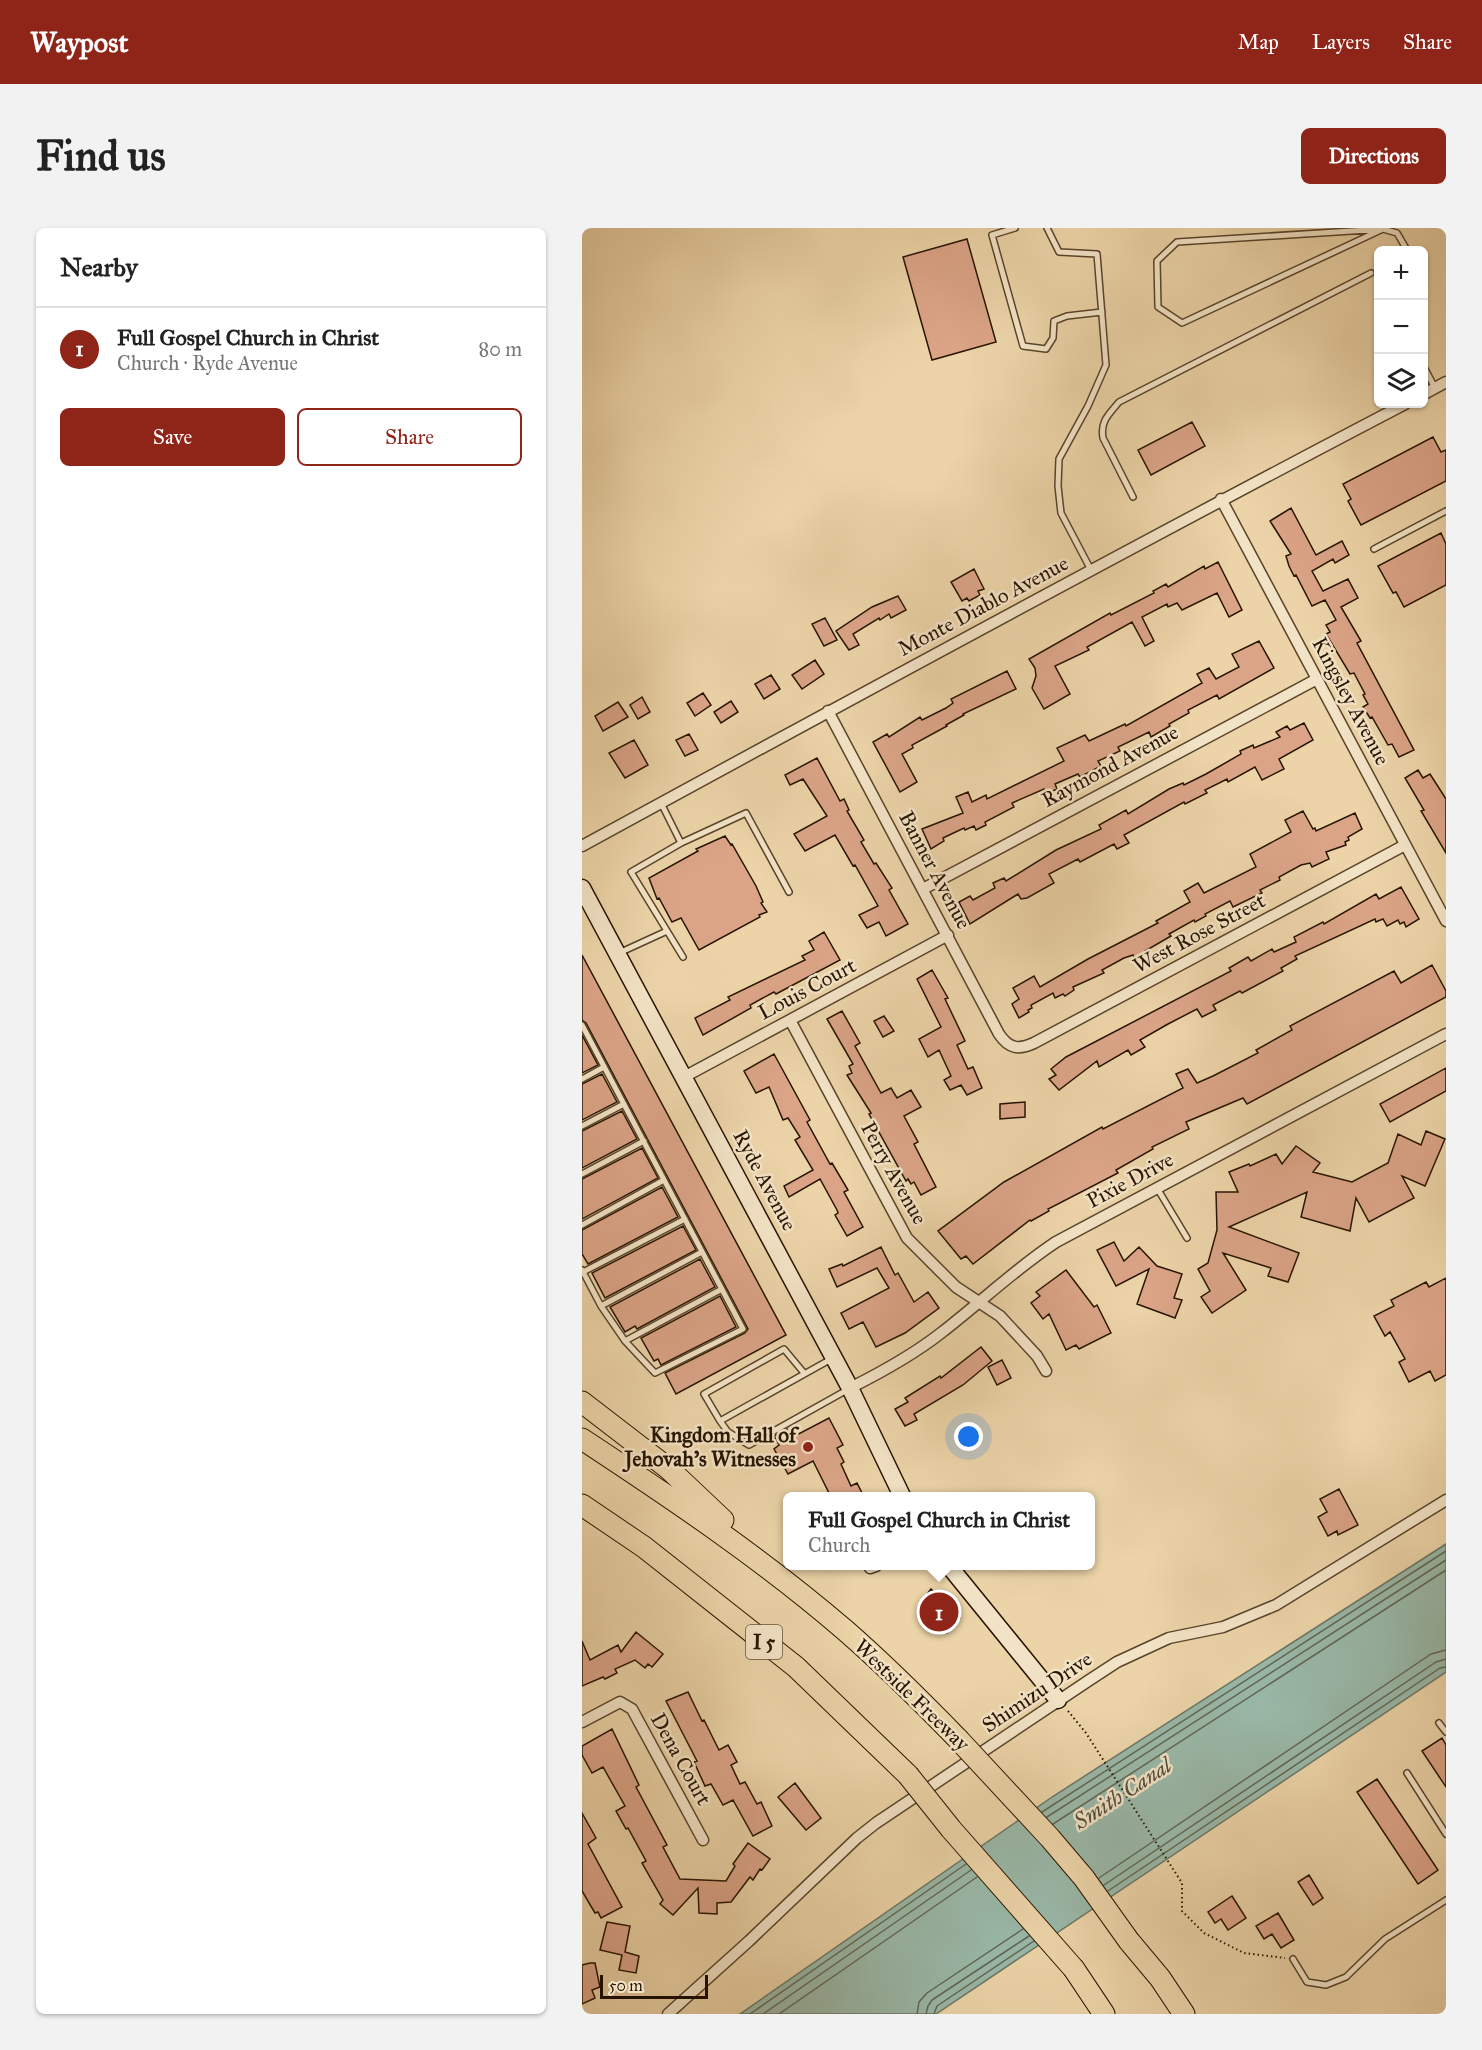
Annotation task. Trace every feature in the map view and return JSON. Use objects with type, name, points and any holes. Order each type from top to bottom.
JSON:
[{"type":"highway","points":[[582,1402],[669,1469],[798,1591]]},
{"type":"highway","name":"Westside Freeway","points":[[582,1438],[691,1510],[798,1591],[889,1670],[958,1738],[1077,1870],[1129,1941],[1160,1978],[1184,2014]]},
{"type":"highway","name":"I 5","points":[[582,1505],[644,1547],[796,1667],[908,1775],[951,1829],[1074,1969],[1104,2014]]},
{"type":"highway","points":[[582,1511],[608,1523]]},
{"type":"highway","points":[[1160,1978],[1195,2014]]},
{"type":"street","points":[[1428,392],[1446,382]]},
{"type":"street","name":"Monte Diablo Avenue","points":[[582,846],[828,711],[1397,408]]},
{"type":"street","name":"Kingsley Avenue","points":[[1221,500],[1446,921]]},
{"type":"street","name":"Raymond Avenue","points":[[923,889],[1317,678]]},
{"type":"street","name":"Banner Avenue","points":[[828,711],[999,1034],[1010,1046]]},
{"type":"street","name":"West Rose Street","points":[[1010,1046],[1024,1048],[1034,1043],[1405,845]]},
{"type":"street","name":"Ryde Avenue","points":[[582,888],[850,1388],[900,1492]]},
{"type":"street","name":"Louis Court","points":[[684,1077],[948,935]]},
{"type":"street","name":"Perry Avenue","points":[[790,1020],[907,1238],[956,1287],[1000,1316],[1036,1356],[1046,1371]]},
{"type":"street","name":"Pixie Drive","points":[[850,1388],[916,1351],[1048,1247],[1446,1034]]},
{"type":"street","name":"Shimizu Drive","points":[[668,2014],[857,1838],[1059,1700],[1117,1662],[1169,1638],[1223,1627],[1276,1605],[1446,1500]]},
{"type":"street","points":[[952,1570],[1059,1700]]},
{"type":"street","name":"Dena Court","points":[[582,1722],[620,1702],[632,1709],[703,1840]]},
{"type":"lane","points":[[1015,228],[992,235],[1023,346],[1046,350],[1053,338],[1054,321],[1067,316],[1102,312]]},
{"type":"lane","points":[[1047,228],[1059,252],[1097,254],[1106,365],[1088,406],[1059,459],[1061,513],[1091,570]]},
{"type":"lane","points":[[1383,229],[1182,323],[1158,307],[1157,261],[1177,242],[1383,229],[1397,233],[1405,246]]},
{"type":"lane","points":[[1133,497],[1103,438],[1101,428],[1106,417],[1119,402],[1371,273]]},
{"type":"lane","points":[[1428,375],[1435,388]]},
{"type":"lane","points":[[1374,549],[1446,510]]},
{"type":"lane","points":[[661,803],[681,843]]},
{"type":"lane","points":[[683,957],[631,872],[681,843],[746,813],[789,892]]},
{"type":"lane","points":[[618,954],[667,931]]},
{"type":"lane","points":[[583,1029],[644,1141],[743,1329],[655,1373],[625,1341],[601,1306],[583,1271],[685,1219]]},
{"type":"lane","points":[[582,1078],[604,1067]]},
{"type":"lane","points":[[582,1126],[624,1104]]},
{"type":"lane","points":[[582,1174],[644,1141]]},
{"type":"lane","points":[[582,1225],[664,1180]]},
{"type":"lane","points":[[1157,1187],[1187,1238]]},
{"type":"lane","points":[[601,1306],[702,1252]]},
{"type":"lane","points":[[625,1341],[722,1289]]},
{"type":"lane","points":[[804,1373],[784,1348],[704,1394],[728,1432],[749,1445],[850,1388]]},
{"type":"lane","points":[[720,1421],[834,1358]]},
{"type":"lane","points":[[1439,1723],[1446,1732]]},
{"type":"lane","points":[[1407,1773],[1446,1834]]},
{"type":"lane","points":[[1293,1959],[1306,1982],[1326,1985],[1346,1977],[1385,1939],[1446,1900]]},
{"type":"path","points":[[1059,1700],[1086,1733],[1182,1883],[1182,1911],[1204,1933],[1244,1953],[1293,1959]]},
{"type":"water","name":"Smith Canal","points":[[1446,1544],[1446,1672],[936,2014],[740,2014],[1052,1797]]},
{"type":"building","points":[[967,239],[996,342],[932,360],[903,257]]},
{"type":"building","points":[[1192,422],[1205,446],[1151,475],[1138,450]]},
{"type":"building","points":[[1433,437],[1441,452],[1446,450],[1446,481],[1361,525],[1348,501],[1351,499],[1343,484]]},
{"type":"building","points":[[1291,508],[1316,555],[1342,541],[1349,555],[1335,563],[1333,559],[1312,571],[1323,591],[1348,579],[1358,598],[1341,607],[1361,641],[1357,643],[1414,750],[1399,757],[1392,744],[1388,745],[1372,717],[1370,718],[1363,707],[1368,704],[1354,673],[1350,674],[1326,634],[1330,632],[1326,625],[1336,620],[1325,600],[1312,606],[1296,575],[1294,576],[1286,556],[1291,554],[1270,521]]},
{"type":"building","points":[[1441,533],[1446,544],[1446,585],[1404,607],[1378,566]]},
{"type":"building","points":[[1218,562],[1242,610],[1229,617],[1217,593],[1182,610],[1177,603],[1168,607],[1167,604],[1142,617],[1154,641],[1145,646],[1132,622],[1087,647],[1089,650],[1055,666],[1070,694],[1044,709],[1032,688],[1036,676],[1035,668],[1029,659],[1110,613],[1111,615],[1154,593],[1153,591],[1166,584],[1168,587],[1204,566],[1205,569]]},
{"type":"building","points":[[974,569],[984,589],[978,591],[980,595],[969,601],[967,598],[962,601],[951,582]]},
{"type":"building","points":[[898,596],[906,610],[891,618],[889,614],[880,620],[879,618],[853,634],[859,645],[849,650],[836,631],[872,607]]},
{"type":"building","points":[[825,618],[837,640],[824,646],[812,624]]},
{"type":"building","points":[[1259,641],[1274,668],[1219,699],[1217,695],[1188,710],[1189,713],[1151,737],[1149,732],[1118,747],[1120,751],[1098,761],[1101,766],[1080,777],[1078,774],[1055,784],[1057,789],[1046,794],[1044,789],[1012,803],[1014,807],[985,822],[986,825],[976,830],[974,826],[965,830],[964,828],[943,838],[944,841],[931,849],[922,829],[963,813],[956,797],[968,792],[972,802],[986,795],[987,799],[1064,761],[1057,748],[1085,735],[1089,741],[1125,724],[1126,726],[1202,683],[1197,674],[1209,668],[1216,679],[1239,667],[1232,654]]},
{"type":"building","points":[[815,660],[824,674],[802,689],[792,675]]},
{"type":"building","points":[[1007,671],[1016,689],[963,714],[947,726],[912,745],[913,748],[902,754],[917,782],[900,792],[873,742],[887,734],[889,737],[920,717],[922,720],[946,708],[953,703],[951,699]]},
{"type":"building","points":[[771,675],[780,689],[764,699],[755,684]]},
{"type":"building","points":[[703,693],[711,705],[695,716],[687,703]]},
{"type":"building","points":[[642,697],[650,712],[638,719],[630,705]]},
{"type":"building","points":[[731,701],[738,712],[721,723],[714,712]]},
{"type":"building","points":[[618,702],[628,717],[603,731],[595,716]]},
{"type":"building","points":[[1304,723],[1313,740],[1279,759],[1284,769],[1262,780],[1255,767],[1228,782],[1227,779],[1205,790],[1207,793],[1185,804],[1184,802],[1124,835],[1129,843],[1117,849],[1114,844],[1080,862],[1078,859],[1049,874],[1054,883],[1027,898],[1021,899],[1018,894],[970,924],[959,902],[970,896],[973,900],[995,888],[993,883],[1004,878],[1006,881],[1056,850],[1101,829],[1099,825],[1126,810],[1128,814],[1169,789],[1183,783],[1184,785],[1206,774],[1241,754],[1240,751],[1280,737],[1276,732],[1287,726],[1290,730]]},
{"type":"building","points":[[689,734],[698,750],[685,756],[676,740]]},
{"type":"building","points":[[634,740],[648,765],[625,778],[609,753]]},
{"type":"building","points":[[817,758],[840,801],[844,799],[849,810],[847,811],[864,840],[861,842],[892,888],[889,890],[908,924],[886,936],[879,922],[867,928],[859,915],[878,906],[835,835],[805,851],[794,834],[827,816],[803,779],[790,785],[785,775]]},
{"type":"building","points":[[1418,770],[1423,778],[1430,774],[1446,799],[1446,853],[1405,778]]},
{"type":"building","points":[[1303,811],[1316,831],[1355,813],[1362,829],[1348,837],[1346,845],[1326,852],[1329,859],[1312,867],[1310,863],[1301,865],[1279,877],[1280,880],[1260,890],[1262,893],[1233,907],[1230,901],[1195,922],[1194,920],[1169,934],[1171,936],[1145,951],[1146,953],[1135,960],[1133,955],[1124,958],[1102,970],[1104,973],[1073,987],[1074,990],[1065,996],[1063,994],[1055,998],[1053,993],[1031,1005],[1029,1012],[1019,1018],[1012,1004],[1019,999],[1013,988],[1034,976],[1040,987],[1158,923],[1156,921],[1190,902],[1184,891],[1198,883],[1204,893],[1256,867],[1250,854],[1291,832],[1285,820]]},
{"type":"building","points":[[725,836],[756,886],[763,902],[761,903],[767,912],[699,950],[681,918],[672,922],[659,898],[657,899],[649,878],[698,851],[696,849]]},
{"type":"building","points":[[1401,887],[1419,919],[1406,927],[1404,922],[1400,924],[1398,920],[1387,926],[1383,919],[1376,922],[1375,919],[1295,956],[1297,959],[1281,968],[1283,971],[1242,993],[1240,991],[1213,1005],[1216,1010],[1202,1017],[1197,1009],[1168,1024],[1140,1040],[1145,1047],[1131,1055],[1128,1050],[1099,1067],[1097,1061],[1059,1090],[1049,1079],[1056,1075],[1051,1069],[1066,1057],[1231,971],[1229,968],[1248,957],[1251,961],[1272,949],[1274,952],[1296,942],[1294,937],[1323,922],[1324,924],[1376,894],[1379,899]]},
{"type":"building","points":[[824,932],[840,960],[750,1005],[751,1008],[703,1035],[695,1018],[730,1000],[728,997],[805,960],[802,956],[814,950],[809,941]]},
{"type":"building","points":[[582,955],[786,1335],[676,1394],[665,1373],[745,1333],[748,1329],[586,1023],[582,1020]]},
{"type":"building","points":[[1432,965],[1446,991],[1446,997],[1247,1104],[1243,1098],[1186,1122],[1189,1129],[1152,1147],[1153,1149],[1116,1170],[1118,1173],[1030,1220],[973,1264],[966,1256],[961,1259],[938,1231],[1004,1182],[1102,1127],[1103,1129],[1183,1088],[1176,1074],[1188,1069],[1197,1083],[1258,1053],[1256,1050],[1292,1030],[1290,1026],[1394,971],[1401,983]]},
{"type":"building","points":[[932,970],[948,998],[945,999],[965,1041],[957,1045],[968,1069],[973,1067],[982,1088],[967,1095],[961,1085],[950,1090],[944,1080],[951,1076],[939,1050],[928,1057],[919,1039],[941,1027],[917,979]]},
{"type":"building","points":[[842,1011],[860,1043],[855,1046],[881,1093],[891,1088],[897,1098],[911,1090],[921,1107],[904,1116],[918,1142],[914,1144],[936,1187],[921,1195],[914,1182],[911,1184],[908,1179],[906,1181],[869,1114],[871,1113],[847,1075],[852,1073],[849,1066],[853,1064],[827,1019]]},
{"type":"building","points":[[884,1016],[894,1031],[883,1037],[874,1021]]},
{"type":"building","points":[[582,1035],[598,1065],[582,1073]]},
{"type":"building","points":[[774,1054],[810,1120],[807,1122],[830,1164],[832,1163],[848,1190],[844,1192],[863,1227],[847,1236],[835,1215],[838,1213],[837,1210],[820,1179],[789,1197],[784,1186],[813,1170],[795,1140],[800,1137],[788,1118],[783,1120],[769,1087],[756,1093],[744,1071]]},
{"type":"building","points":[[1446,1068],[1446,1091],[1390,1122],[1380,1104]]},
{"type":"building","points":[[602,1074],[617,1102],[582,1120],[582,1084]]},
{"type":"building","points":[[1025,1102],[1025,1117],[1000,1119],[1000,1104]]},
{"type":"building","points":[[622,1111],[637,1139],[582,1168],[582,1131]]},
{"type":"building","points":[[1426,1131],[1445,1139],[1425,1186],[1402,1176],[1414,1198],[1369,1222],[1356,1198],[1350,1231],[1301,1217],[1307,1192],[1229,1227],[1299,1253],[1288,1282],[1268,1276],[1271,1268],[1223,1253],[1246,1290],[1212,1313],[1201,1297],[1210,1291],[1198,1269],[1208,1263],[1217,1230],[1216,1192],[1238,1192],[1229,1172],[1249,1164],[1250,1166],[1276,1154],[1282,1164],[1296,1146],[1320,1163],[1313,1172],[1352,1182],[1388,1163],[1398,1134],[1421,1145]]},
{"type":"building","points":[[642,1148],[658,1178],[582,1219],[582,1179]]},
{"type":"building","points":[[662,1187],[678,1217],[588,1264],[582,1254],[582,1230]]},
{"type":"building","points":[[683,1226],[696,1250],[605,1298],[592,1273]]},
{"type":"building","points":[[1114,1242],[1124,1261],[1139,1247],[1157,1266],[1182,1274],[1174,1298],[1182,1300],[1175,1318],[1137,1304],[1149,1269],[1116,1286],[1097,1250]]},
{"type":"building","points":[[881,1247],[895,1275],[898,1273],[914,1302],[928,1292],[939,1308],[905,1333],[876,1347],[863,1322],[849,1329],[841,1313],[889,1288],[877,1268],[837,1287],[829,1269],[842,1264],[843,1266]]},
{"type":"building","points":[[700,1259],[715,1287],[637,1329],[635,1326],[625,1332],[610,1307]]},
{"type":"building","points":[[1066,1270],[1094,1307],[1097,1305],[1111,1333],[1079,1349],[1076,1345],[1066,1350],[1049,1314],[1043,1319],[1031,1303],[1040,1296],[1036,1292]]},
{"type":"building","points":[[1446,1278],[1446,1375],[1435,1381],[1430,1371],[1409,1382],[1399,1362],[1405,1359],[1390,1332],[1385,1336],[1374,1316],[1394,1306],[1391,1300],[1426,1282],[1429,1287]]},
{"type":"building","points":[[720,1296],[736,1327],[661,1365],[658,1359],[654,1361],[641,1338]]},
{"type":"building","points":[[981,1347],[992,1361],[963,1385],[914,1414],[917,1420],[905,1426],[895,1409],[908,1402],[905,1398],[940,1376],[941,1378]]},
{"type":"building","points":[[1002,1360],[1011,1378],[997,1385],[988,1367]]},
{"type":"building","name":"Kingdom Hall of Jehovah's Witnesses","points":[[829,1418],[843,1445],[837,1448],[844,1462],[841,1464],[851,1486],[857,1483],[862,1492],[828,1492],[813,1461],[788,1474],[774,1449],[779,1445],[774,1436],[787,1429],[791,1438]]},
{"type":"building","points":[[1339,1489],[1358,1525],[1338,1535],[1337,1531],[1328,1536],[1318,1517],[1327,1512],[1320,1499]]},
{"type":"building","points":[[931,1589],[960,1618],[947,1633],[918,1607]]},
{"type":"building","points":[[636,1632],[663,1654],[652,1667],[648,1664],[645,1668],[635,1660],[615,1669],[617,1673],[605,1679],[603,1677],[582,1686],[582,1641],[590,1660],[618,1645],[621,1652]]},
{"type":"building","points":[[688,1692],[719,1750],[728,1745],[737,1762],[731,1765],[740,1784],[745,1782],[757,1804],[761,1802],[772,1826],[753,1836],[733,1800],[723,1805],[711,1784],[705,1786],[694,1762],[697,1761],[666,1701]]},
{"type":"building","points":[[612,1729],[639,1785],[636,1787],[667,1845],[663,1847],[680,1879],[726,1881],[735,1866],[733,1864],[748,1843],[770,1859],[753,1880],[750,1877],[731,1902],[717,1903],[717,1914],[699,1913],[698,1888],[673,1915],[660,1904],[663,1900],[642,1863],[646,1861],[616,1811],[625,1806],[603,1767],[592,1773],[582,1755],[582,1746]]},
{"type":"building","points":[[1442,1738],[1446,1745],[1446,1787],[1422,1751]]},
{"type":"building","points":[[1377,1779],[1438,1870],[1418,1884],[1357,1792]]},
{"type":"building","points":[[795,1783],[821,1818],[806,1830],[778,1797]]},
{"type":"building","points":[[582,1813],[596,1838],[588,1844],[622,1907],[601,1918],[598,1912],[595,1913],[582,1891]]},
{"type":"building","points":[[1309,1875],[1323,1898],[1313,1905],[1298,1882]]},
{"type":"building","points":[[1232,1896],[1246,1918],[1228,1930],[1221,1919],[1215,1923],[1208,1912]]},
{"type":"building","points":[[1278,1913],[1294,1940],[1281,1948],[1272,1934],[1264,1939],[1256,1926]]},
{"type":"building","points":[[607,1922],[630,1926],[625,1952],[639,1956],[636,1973],[619,1970],[622,1955],[600,1950]]},
{"type":"building","points":[[595,1963],[600,1987],[592,1990],[595,1998],[582,2004],[582,1965]]},
{"type":"place","name":"Kingdom Hall of Jehovah's Witnesses","points":[[808,1447]]},
{"type":"place","name":"Full Gospel Church in Christ","points":[[939,1612]]}]
